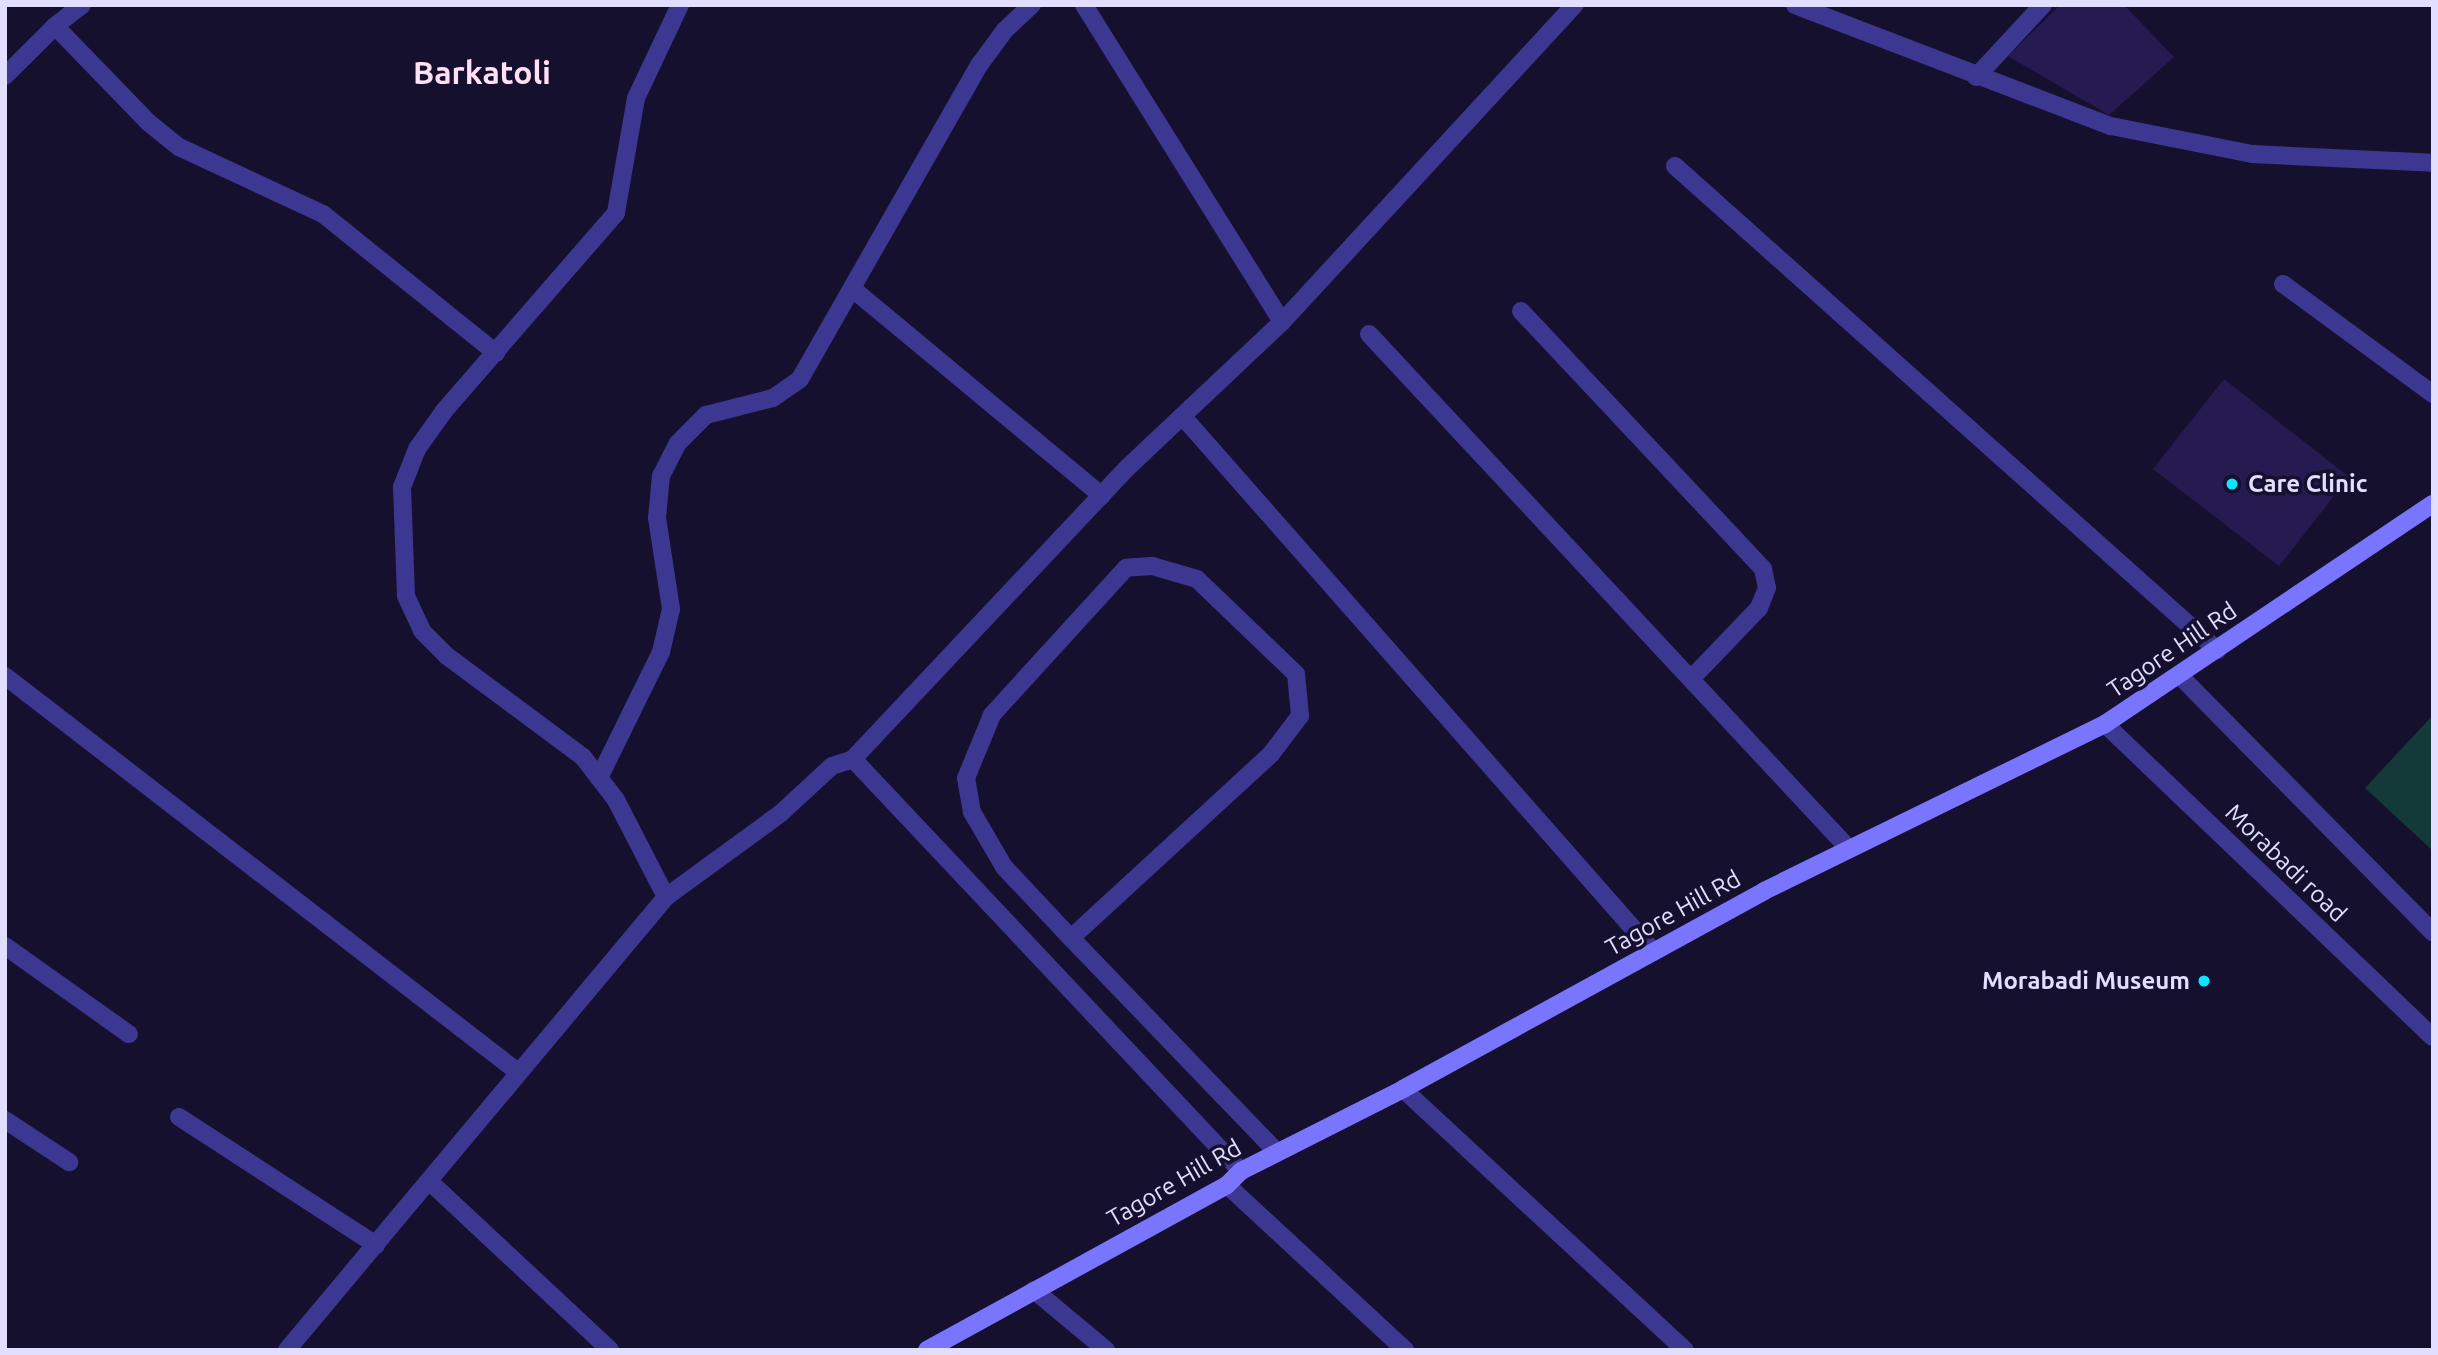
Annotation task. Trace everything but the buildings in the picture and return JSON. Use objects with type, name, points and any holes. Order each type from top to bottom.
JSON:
[{"type":"main road","name":"Tagore Hill Rd","points":[[927,1350],[1227,1185],[1241,1171],[1403,1088],[1849,849],[2105,724],[2433,504]]},
{"type":"street","points":[[5,76],[55,26],[82,5]]},
{"type":"street","points":[[666,897],[616,800],[583,757],[447,656],[422,631],[406,596],[402,487],[417,449],[444,411],[616,213],[636,98],[680,5]]},
{"type":"street","points":[[599,778],[661,652],[671,609],[657,518],[661,476],[678,443],[706,415],[773,398],[800,379],[854,290],[980,64],[1005,30],[1032,5]]},
{"type":"street","points":[[1084,5],[1282,322]]},
{"type":"street","points":[[287,1350],[666,897],[781,813],[832,766],[853,759],[1102,496],[1282,322],[1575,5]]},
{"type":"street","points":[[1795,5],[1976,77],[2111,126],[2252,154],[2433,163]]},
{"type":"street","points":[[1976,77],[2043,5]]},
{"type":"street","points":[[55,26],[148,122],[179,147],[323,214],[496,353]]},
{"type":"street","points":[[1675,166],[2217,650]]},
{"type":"street","points":[[2283,284],[2433,394]]},
{"type":"street","points":[[854,290],[1102,496]]},
{"type":"street","points":[[1521,311],[1763,569],[1768,588],[1759,608],[1690,679]]},
{"type":"street","points":[[1369,334],[1849,849]]},
{"type":"street","points":[[1184,418],[1654,952]]},
{"type":"street","points":[[1071,938],[1271,754],[1300,716],[1296,674],[1198,579],[1152,566],[1126,568],[992,715],[966,778],[972,811],[1004,867],[1071,938],[1277,1152]]},
{"type":"street","points":[[2179,675],[2433,933]]},
{"type":"street","points":[[5,676],[518,1072]]},
{"type":"street","name":"Morabadi road","points":[[2105,724],[2433,1037]]},
{"type":"street","points":[[853,759],[1241,1171]]},
{"type":"street","points":[[5,946],[129,1034]]},
{"type":"street","points":[[1403,1088],[1685,1350]]},
{"type":"street","points":[[179,1117],[376,1245]]},
{"type":"street","points":[[5,1120],[69,1162]]},
{"type":"street","points":[[430,1182],[610,1350]]},
{"type":"street","points":[[1227,1185],[1405,1350]]},
{"type":"street","points":[[1034,1290],[1107,1350]]},
{"type":"green space","points":[[2433,715],[2433,851],[2365,788]]},
{"type":"place","name":"Care Clinic","points":[[2232,484]]},
{"type":"place","name":"Morabadi Museum","points":[[2204,981]]},
{"type":"district","name":"Barkatoli","points":[[482,72]]}]
